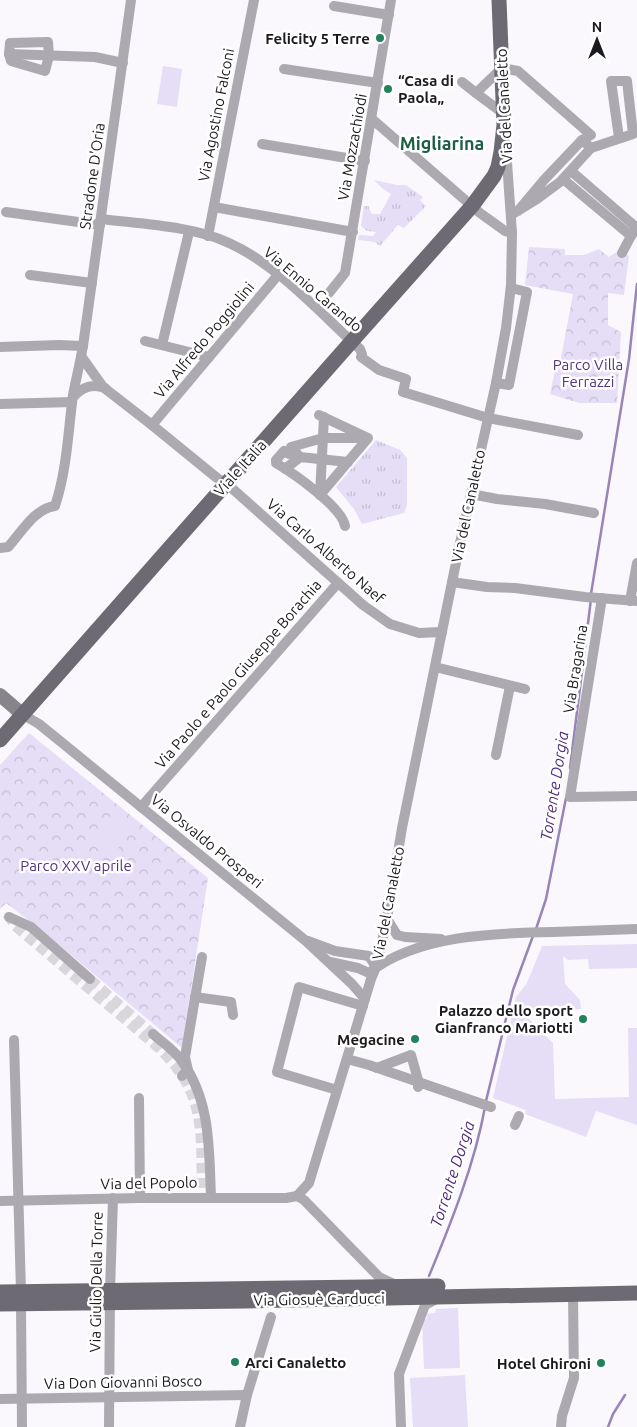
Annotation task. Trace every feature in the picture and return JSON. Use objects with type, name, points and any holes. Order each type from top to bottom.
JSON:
[{"type":"main road","name":"Via del Canaletto","points":[[499,0],[504,119]]},
{"type":"main road","name":"Viale Italia","points":[[0,740],[226,483],[356,345],[476,202],[488,186],[498,167],[504,119]]},
{"type":"main road","name":"Via Giosuè Carducci","points":[[0,1304],[21,1298],[400,1287],[637,1283]]},
{"type":"main road","name":"Via Giosuè Carducci","points":[[0,1292],[21,1298]]},
{"type":"main road","name":"Via Giosuè Carducci","points":[[110,1296],[254,1301],[637,1293]]},
{"type":"street","name":"Stradone D'Oria","points":[[0,548],[8,547],[34,516],[47,506],[55,506],[65,466],[131,0]]},
{"type":"street","name":"Via Agostino Falconi","points":[[208,236],[254,0]]},
{"type":"street","name":"Via Mozzachiodi","points":[[330,293],[346,273],[392,0]]},
{"type":"street","points":[[334,6],[389,15]]},
{"type":"street","points":[[49,56],[45,71],[11,61],[9,54],[95,57],[122,63]]},
{"type":"street","points":[[476,94],[502,68],[518,71],[591,135],[582,140],[514,213]]},
{"type":"street","points":[[284,69],[378,83]]},
{"type":"street","points":[[514,213],[537,199],[563,179],[591,148],[635,133],[627,81],[611,81],[619,138]]},
{"type":"street","points":[[462,82],[504,119]]},
{"type":"street","points":[[372,119],[476,202],[505,231],[512,233]]},
{"type":"street","name":"Via del Canaletto","points":[[297,1196],[309,1184],[376,967],[452,582],[496,383],[511,288],[514,213],[504,119]]},
{"type":"street","points":[[582,140],[591,148]]},
{"type":"street","points":[[262,144],[365,161]]},
{"type":"street","points":[[571,171],[637,228],[622,253]]},
{"type":"street","points":[[563,179],[631,236]]},
{"type":"street","points":[[214,207],[352,232]]},
{"type":"street","name":"Via Ennio Carando","points":[[6,212],[189,232],[208,236],[239,248],[278,275],[356,345],[362,357],[379,370],[406,379],[403,392],[488,418]]},
{"type":"street","points":[[162,345],[189,232]]},
{"type":"street","points":[[30,275],[92,283]]},
{"type":"street","name":"Via Alfredo Poggiolini","points":[[152,425],[278,275]]},
{"type":"street","points":[[496,383],[509,385],[527,292],[511,288]]},
{"type":"street","points":[[145,341],[209,357]]},
{"type":"street","points":[[0,347],[59,345],[82,351]]},
{"type":"street","name":"Via Carlo Alberto Naef","points":[[82,351],[105,388],[217,478],[226,483],[363,606],[390,624],[420,633],[442,632]]},
{"type":"street","points":[[0,404],[73,399],[86,387],[94,385],[105,388]]},
{"type":"street","points":[[320,496],[322,458],[321,416],[368,438]]},
{"type":"street","points":[[488,418],[578,435]]},
{"type":"street","points":[[345,526],[332,506],[276,463],[276,460],[322,438],[368,438]]},
{"type":"street","points":[[320,496],[368,438]]},
{"type":"street","points":[[291,452],[348,462]]},
{"type":"street","points":[[285,469],[291,452]]},
{"type":"street","points":[[471,494],[594,513]]},
{"type":"street","points":[[452,582],[633,601],[637,563]]},
{"type":"street","name":"Via Paolo e Paolo Giuseppe Borachia","points":[[141,807],[338,582]]},
{"type":"street","name":"Via Bragarina","points":[[602,598],[570,798],[637,796]]},
{"type":"street","points":[[435,667],[525,689]]},
{"type":"street","points":[[496,755],[510,686]]},
{"type":"street","points":[[0,695],[22,714]]},
{"type":"street","name":"Via Osvaldo Prosperi","points":[[22,714],[39,724],[306,940],[352,984],[364,1002]]},
{"type":"street","points":[[9,917],[31,927],[90,978]]},
{"type":"street","points":[[387,919],[397,935],[452,940]]},
{"type":"street","points":[[326,961],[358,968],[369,973],[397,955],[472,936],[637,929]]},
{"type":"street","points":[[306,940],[335,951],[369,956],[376,967]]},
{"type":"street","points":[[185,1073],[185,1057],[202,957]]},
{"type":"street","points":[[337,1090],[276,1072],[299,987],[364,1002]]},
{"type":"street","points":[[195,997],[232,1002],[232,1015]]},
{"type":"street","points":[[153,1034],[175,1053],[185,1073],[201,1097],[208,1130],[211,1197]]},
{"type":"street","points":[[14,1040],[19,1200],[22,1427]]},
{"type":"street","points":[[378,1068],[411,1055],[418,1085]]},
{"type":"street","points":[[347,1059],[378,1068],[418,1085],[491,1107]]},
{"type":"street","points":[[139,1098],[140,1198]]},
{"type":"street","points":[[297,1196],[304,1200],[379,1277],[400,1287]]},
{"type":"street","name":"Via del Popolo","points":[[0,1201],[113,1198],[286,1198],[297,1196]]},
{"type":"street","name":"Via Giulio Della Torre","points":[[109,1427],[113,1198]]},
{"type":"street","points":[[561,1427],[562,1416],[574,1378],[573,1294]]},
{"type":"street","points":[[401,1427],[399,1374],[425,1305],[440,1296]]},
{"type":"street","points":[[240,1427],[247,1395],[271,1317]]},
{"type":"street","name":"Via Don Giovanni Bosco","points":[[0,1399],[247,1395]]},
{"type":"green space","points":[[163,66],[182,69],[177,107],[157,104]]},
{"type":"green space","points":[[374,180],[406,185],[423,197],[420,200],[426,206],[404,228],[398,225],[380,246],[375,242],[358,240],[359,235],[373,236],[376,232],[367,231],[361,226],[364,206],[369,206],[372,214],[380,214],[391,194]]},
{"type":"green space","name":"Parco Villa Ferrazzi","points":[[529,247],[565,249],[565,255],[584,255],[599,249],[609,257],[618,251],[629,256],[624,295],[608,293],[608,325],[621,332],[617,403],[579,403],[550,394],[556,365],[560,363],[573,294],[525,285]]},
{"type":"green space","points":[[376,440],[400,450],[407,458],[407,505],[404,513],[362,524],[354,509],[336,487]]},
{"type":"green space","name":"Parco XXV aprile","points":[[29,733],[208,878],[182,1048],[40,929],[6,903],[0,909],[0,765]]},
{"type":"green space","points":[[114,810],[134,822],[113,857],[93,844]]},
{"type":"green space","points":[[637,944],[637,968],[589,969],[588,959],[568,960],[563,956],[565,984],[580,1000],[581,1009],[521,1011],[553,1043],[555,1099],[629,1097],[628,1028],[637,1028],[637,1125],[596,1111],[586,1137],[525,1114],[526,1110],[493,1098],[516,997],[527,983],[542,946]]},
{"type":"green space","points":[[458,1308],[460,1368],[424,1369],[422,1320],[427,1319],[426,1314],[435,1313],[436,1309]]},
{"type":"green space","points":[[465,1375],[468,1427],[413,1427],[410,1378]]},
{"type":"waterway","name":"Torrente Dorgia","points":[[591,594],[629,359],[637,284]]},
{"type":"waterway","name":"Torrente Dorgia","points":[[570,768],[591,599]]},
{"type":"waterway","name":"Torrente Dorgia","points":[[536,929],[546,899],[566,798]]},
{"type":"waterway","name":"Torrente Dorgia","points":[[486,1101],[513,990],[533,936]]},
{"type":"waterway","name":"Torrente Dorgia","points":[[429,1276],[469,1171],[485,1107]]},
{"type":"waterway","points":[[608,1427],[613,1414],[625,1395]]},
{"type":"tunnel","points":[[316,308],[329,293]]},
{"type":"tunnel","points":[[7,920],[9,917],[15,926],[155,1045],[172,1063],[184,1080],[193,1097],[198,1115],[202,1197]]},
{"type":"tunnel","points":[[90,979],[153,1034]]},
{"type":"place","name":"Felicity 5 Terre","points":[[380,38]]},
{"type":"place","name":"“Casa di Paola„","points":[[388,89]]},
{"type":"place","name":"Palazzo dello sport Gianfranco Mariotti","points":[[583,1019]]},
{"type":"place","name":"Megacine","points":[[415,1039]]},
{"type":"place","name":"Arci Canaletto","points":[[235,1362]]},
{"type":"place","name":"Hotel Ghironi","points":[[601,1363]]},
{"type":"district","name":"Migliarina","points":[[442,143]]}]
